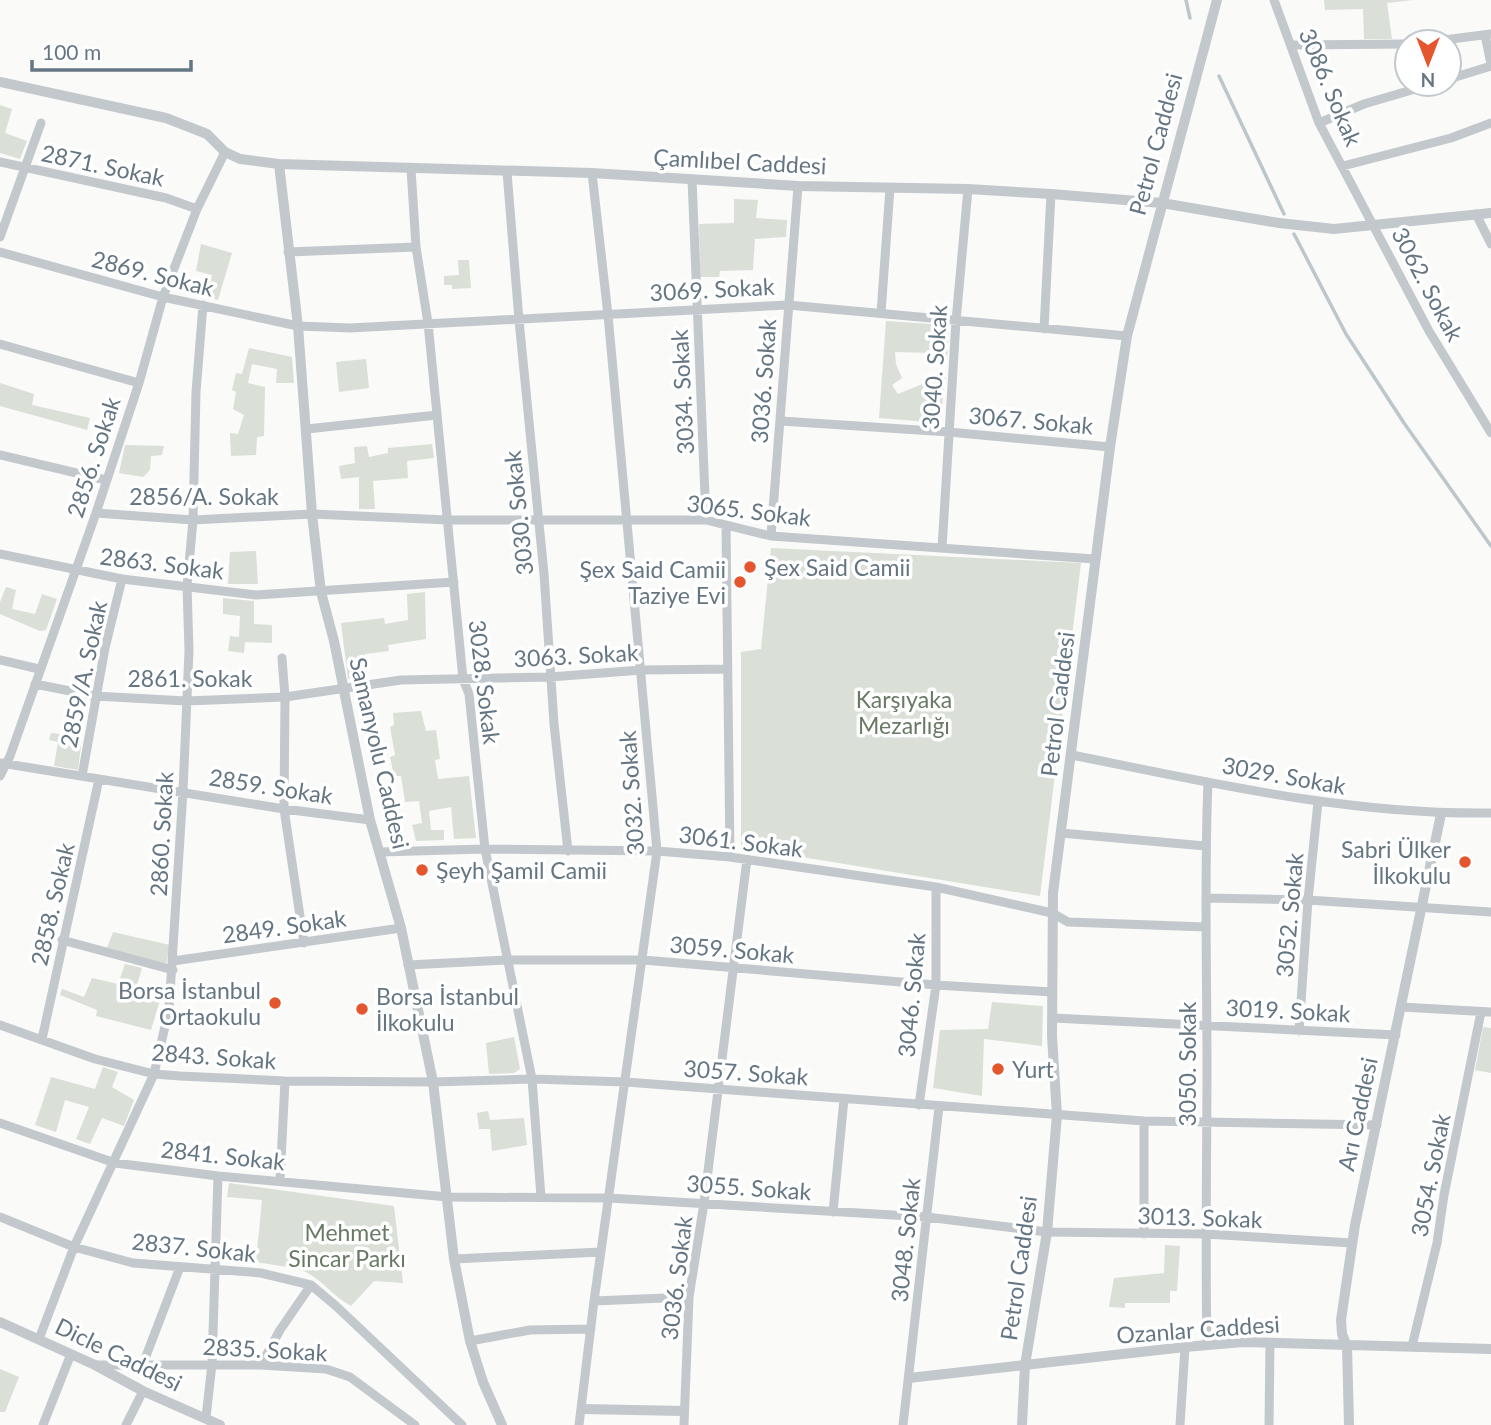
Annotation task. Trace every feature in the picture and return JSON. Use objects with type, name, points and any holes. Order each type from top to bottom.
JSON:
[{"type":"street","name":"Petrol Caddesi","points":[[1022,1425],[1025,1365],[1047,1232],[1057,1115],[1052,913],[1110,447],[1127,336],[1217,0]]},
{"type":"street","name":"3086. Sokak","points":[[1275,0],[1319,123],[1374,225]]},
{"type":"street","points":[[1463,37],[1488,34],[1491,65],[1463,74]]},
{"type":"street","points":[[1291,45],[1393,44]]},
{"type":"street","name":"Çamlıbel Caddesi","points":[[0,82],[166,118],[207,134],[225,152],[240,159],[279,164],[507,173],[592,173],[798,186],[968,189],[1051,194],[1162,202],[1279,223],[1334,229],[1491,213]]},
{"type":"street","points":[[1319,123],[1364,104],[1393,95]]},
{"type":"street","points":[[0,237],[41,122]]},
{"type":"street","points":[[1343,166],[1451,138],[1491,123]]},
{"type":"street","name":"2856. Sokak","points":[[0,776],[36,684],[39,669],[96,513],[139,383],[163,297],[197,209],[225,152]]},
{"type":"street","name":"2871. Sokak","points":[[0,162],[166,198],[197,209]]},
{"type":"street","name":"Samanyolu Caddesi","points":[[279,164],[298,326],[312,514],[321,592],[344,688],[370,820],[401,928],[433,1082],[454,1259],[470,1341],[483,1382],[502,1425]]},
{"type":"street","name":"3028. Sokak","points":[[411,169],[416,247],[428,323],[463,679],[468,694],[485,849],[532,1079],[541,1197]]},
{"type":"street","name":"3030. Sokak","points":[[507,173],[539,520],[550,677],[568,851]]},
{"type":"street","name":"3032. Sokak","points":[[579,1425],[657,851],[608,315],[592,173]]},
{"type":"street","name":"3034. Sokak","points":[[692,179],[706,520]]},
{"type":"street","name":"3036. Sokak","points":[[771,536],[798,186]]},
{"type":"street","points":[[881,313],[890,188]]},
{"type":"street","name":"3040. Sokak","points":[[942,548],[956,321],[968,189]]},
{"type":"street","points":[[1044,329],[1051,194]]},
{"type":"street","points":[[1476,214],[1491,244]]},
{"type":"street","name":"3062. Sokak","points":[[1374,225],[1429,331],[1490,427]]},
{"type":"street","points":[[288,252],[416,247]]},
{"type":"street","name":"2869. Sokak","points":[[0,253],[163,297],[298,326]]},
{"type":"street","name":"2860. Sokak","points":[[39,1339],[74,1247],[155,1074],[169,1009],[183,791],[189,651],[187,586],[194,520],[197,392],[203,305]]},
{"type":"street","name":"3069. Sokak","points":[[298,326],[350,328],[788,305],[1127,336]]},
{"type":"street","points":[[0,344],[139,383]]},
{"type":"street","points":[[307,429],[437,415]]},
{"type":"street","name":"3067. Sokak","points":[[781,421],[949,432],[1110,447]]},
{"type":"street","points":[[0,455],[106,480]]},
{"type":"street","name":"2856/A. Sokak","points":[[96,513],[194,520],[312,514]]},
{"type":"street","name":"3065. Sokak","points":[[312,514],[448,520],[706,520],[771,536],[1095,559]]},
{"type":"street","points":[[726,526],[730,857]]},
{"type":"street","name":"2863. Sokak","points":[[0,554],[122,579],[256,595],[454,582]]},
{"type":"street","name":"2859/A. Sokak","points":[[82,776],[96,696],[122,579]]},
{"type":"street","points":[[282,658],[285,697],[285,810],[304,943]]},
{"type":"street","points":[[0,660],[39,669]]},
{"type":"street","name":"3063. Sokak","points":[[344,688],[401,680],[727,669]]},
{"type":"street","name":"2861. Sokak","points":[[36,684],[96,696],[186,701],[285,697],[344,688]]},
{"type":"street","name":"3029. Sokak","points":[[1072,755],[1318,802],[1441,814],[1491,813]]},
{"type":"street","name":"2859. Sokak","points":[[3,764],[183,791],[285,810],[370,820]]},
{"type":"street","name":"2858. Sokak","points":[[42,1039],[99,779]]},
{"type":"street","name":"3050. Sokak","points":[[1207,1345],[1205,846],[1208,782]]},
{"type":"street","name":"3052. Sokak","points":[[1299,1031],[1318,802]]},
{"type":"street","name":"Arı Caddesi","points":[[1349,1425],[1348,1346],[1342,1334],[1341,1320],[1352,1243],[1441,814]]},
{"type":"street","points":[[1060,833],[1205,846]]},
{"type":"street","name":"3061. Sokak","points":[[380,852],[485,849],[657,851],[730,857],[936,887],[1052,913],[1068,922],[1206,927]]},
{"type":"street","name":"3036. Sokak","points":[[684,1425],[689,1297],[704,1203],[747,859]]},
{"type":"street","name":"3046. Sokak","points":[[919,1105],[936,985],[936,887]]},
{"type":"street","points":[[1206,898],[1308,900],[1491,912]]},
{"type":"street","name":"2849. Sokak","points":[[62,940],[173,965],[401,928]]},
{"type":"street","name":"3059. Sokak","points":[[408,965],[506,960],[643,960],[1052,992]]},
{"type":"street","points":[[1401,1007],[1486,1012]]},
{"type":"street","name":"3054. Sokak","points":[[1412,1346],[1486,1012]]},
{"type":"street","name":"3019. Sokak","points":[[1053,1018],[1396,1035]]},
{"type":"street","name":"2843. Sokak","points":[[0,1025],[96,1059],[155,1074],[285,1081],[433,1082]]},
{"type":"street","name":"3057. Sokak","points":[[433,1082],[532,1079],[626,1083],[1144,1121],[1377,1125]]},
{"type":"street","points":[[280,1181],[285,1081]]},
{"type":"street","points":[[833,1212],[844,1099]]},
{"type":"street","name":"3048. Sokak","points":[[903,1425],[939,1107]]},
{"type":"street","points":[[1144,1121],[1144,1234]]},
{"type":"street","name":"2841. Sokak","points":[[0,1123],[115,1163],[218,1176],[448,1197]]},
{"type":"street","points":[[213,1422],[212,1364],[218,1176]]},
{"type":"street","name":"3055. Sokak","points":[[448,1197],[609,1198],[704,1203],[927,1217],[1047,1232]]},
{"type":"street","name":"2837. Sokak","points":[[0,1217],[74,1247],[133,1263],[261,1273],[311,1285],[462,1425]]},
{"type":"street","name":"3013. Sokak","points":[[1047,1232],[1205,1234],[1352,1243]]},
{"type":"street","points":[[454,1259],[601,1252]]},
{"type":"street","points":[[143,1364],[180,1267]]},
{"type":"street","points":[[261,1365],[280,1330],[311,1285]]},
{"type":"street","points":[[594,1301],[689,1297]]},
{"type":"street","name":"Dicle Caddesi","points":[[0,1322],[213,1422]]},
{"type":"street","points":[[470,1341],[530,1330],[591,1329]]},
{"type":"street","points":[[1269,1425],[1270,1343]]},
{"type":"street","name":"Ozanlar Caddesi","points":[[909,1378],[1207,1345],[1270,1343],[1491,1349]]},
{"type":"street","points":[[1180,1425],[1185,1347]]},
{"type":"street","points":[[43,1425],[71,1354]]},
{"type":"street","name":"2835. Sokak","points":[[95,1365],[212,1364],[326,1369],[349,1377],[415,1425]]},
{"type":"street","points":[[125,1425],[143,1391]]},
{"type":"street","points":[[582,1409],[683,1410]]},
{"type":"green space","points":[[1324,0],[1413,0],[1387,3],[1392,39],[1364,39],[1363,9],[1325,10]]},
{"type":"green space","points":[[0,105],[12,109],[5,133],[27,141],[20,159],[0,153]]},
{"type":"green space","points":[[734,199],[758,200],[756,218],[787,220],[786,237],[755,239],[753,270],[720,271],[719,277],[700,277],[699,224],[734,223]]},
{"type":"green space","points":[[201,244],[232,253],[218,300],[206,296],[212,275],[196,271]]},
{"type":"green space","points":[[458,260],[469,260],[471,288],[452,289],[452,285],[444,285],[444,276],[459,275]]},
{"type":"green space","points":[[886,321],[946,325],[949,328],[947,361],[933,361],[934,353],[895,352],[896,364],[902,378],[892,385],[898,394],[946,372],[940,423],[879,418]]},
{"type":"green space","points":[[249,348],[292,357],[294,383],[276,383],[277,369],[252,364],[248,383],[265,387],[264,436],[257,437],[256,455],[231,456],[230,433],[238,434],[244,415],[233,409],[236,392],[232,390],[236,373],[242,374]]},
{"type":"green space","points":[[366,359],[369,388],[339,392],[336,362]]},
{"type":"green space","points":[[0,383],[34,394],[32,405],[90,418],[87,430],[0,406]]},
{"type":"green space","points":[[432,444],[434,458],[407,461],[408,478],[373,481],[375,509],[359,509],[359,477],[341,479],[339,466],[355,463],[354,447],[367,446],[369,457],[388,453],[388,448]]},
{"type":"green space","points":[[125,445],[164,446],[162,455],[151,456],[150,470],[143,477],[119,473]]},
{"type":"green space","name":"Karşıyaka Mezarlığı","points":[[771,548],[1081,563],[1040,896],[741,847],[741,652],[761,649]]},
{"type":"green space","points":[[256,551],[258,584],[228,584],[230,552]]},
{"type":"green space","points":[[6,587],[16,590],[12,609],[35,614],[42,594],[57,599],[46,630],[40,631],[0,614],[0,602]]},
{"type":"green space","points":[[425,592],[426,639],[388,645],[389,651],[365,654],[366,677],[348,679],[341,623],[384,618],[385,624],[408,620],[407,594]]},
{"type":"green space","points":[[223,598],[254,601],[254,624],[272,625],[272,643],[245,642],[244,653],[228,651],[230,636],[239,637],[240,616],[223,614]]},
{"type":"green space","points":[[421,711],[426,731],[436,730],[440,759],[435,760],[438,779],[469,776],[476,838],[454,839],[451,807],[429,811],[431,830],[444,830],[444,840],[416,841],[412,825],[422,823],[419,801],[405,802],[401,776],[394,776],[390,757],[395,755],[390,727],[394,725],[393,713]]},
{"type":"green space","points":[[72,727],[83,729],[78,770],[54,766],[58,742],[49,740],[51,733],[70,735]]},
{"type":"green space","points":[[113,932],[170,945],[166,964],[107,948]]},
{"type":"green space","points":[[125,964],[142,968],[135,992],[160,1000],[151,1030],[96,1016],[97,1010],[60,995],[62,989],[84,997],[92,978],[118,984]]},
{"type":"green space","points":[[992,1002],[1043,1006],[1042,1046],[984,1039],[982,1096],[933,1088],[940,1030],[988,1029]]},
{"type":"green space","points":[[1483,1027],[1491,1028],[1491,1073],[1475,1070]]},
{"type":"green space","points":[[514,1037],[520,1069],[514,1073],[489,1074],[486,1043]]},
{"type":"green space","points":[[103,1067],[118,1072],[112,1087],[134,1100],[124,1126],[102,1118],[90,1144],[76,1139],[89,1107],[65,1100],[56,1132],[35,1125],[51,1077],[95,1089]]},
{"type":"green space","points":[[488,1111],[490,1120],[524,1118],[527,1145],[492,1151],[490,1129],[479,1129],[477,1113]]},
{"type":"green space","name":"Mehmet Sincar Parkı","points":[[229,1183],[394,1206],[403,1283],[374,1281],[351,1306],[306,1272],[256,1262],[262,1200],[227,1197]]},
{"type":"green space","points":[[1165,1245],[1180,1246],[1177,1291],[1170,1291],[1170,1303],[1125,1303],[1125,1308],[1109,1307],[1114,1278],[1164,1273]]},
{"type":"green space","points":[[0,1369],[19,1377],[5,1412],[0,1412]]},
{"type":"waterway","points":[[1186,0],[1190,18]]},
{"type":"waterway","points":[[1219,76],[1284,214]]},
{"type":"waterway","points":[[1294,234],[1346,334],[1404,423],[1491,546]]},
{"type":"place","name":"Şex Said Camii","points":[[750,567]]},
{"type":"place","name":"Şex Said Camii Taziye Evi","points":[[740,582]]},
{"type":"place","name":"Sabri Ülker İlkokulu","points":[[1465,862]]},
{"type":"place","name":"Şeyh Şamil Camii","points":[[422,870]]},
{"type":"place","name":"Borsa İstanbul Ortaokulu","points":[[275,1003]]},
{"type":"place","name":"Borsa İstanbul İlkokulu","points":[[362,1009]]},
{"type":"place","name":"Yurt","points":[[998,1069]]}]
